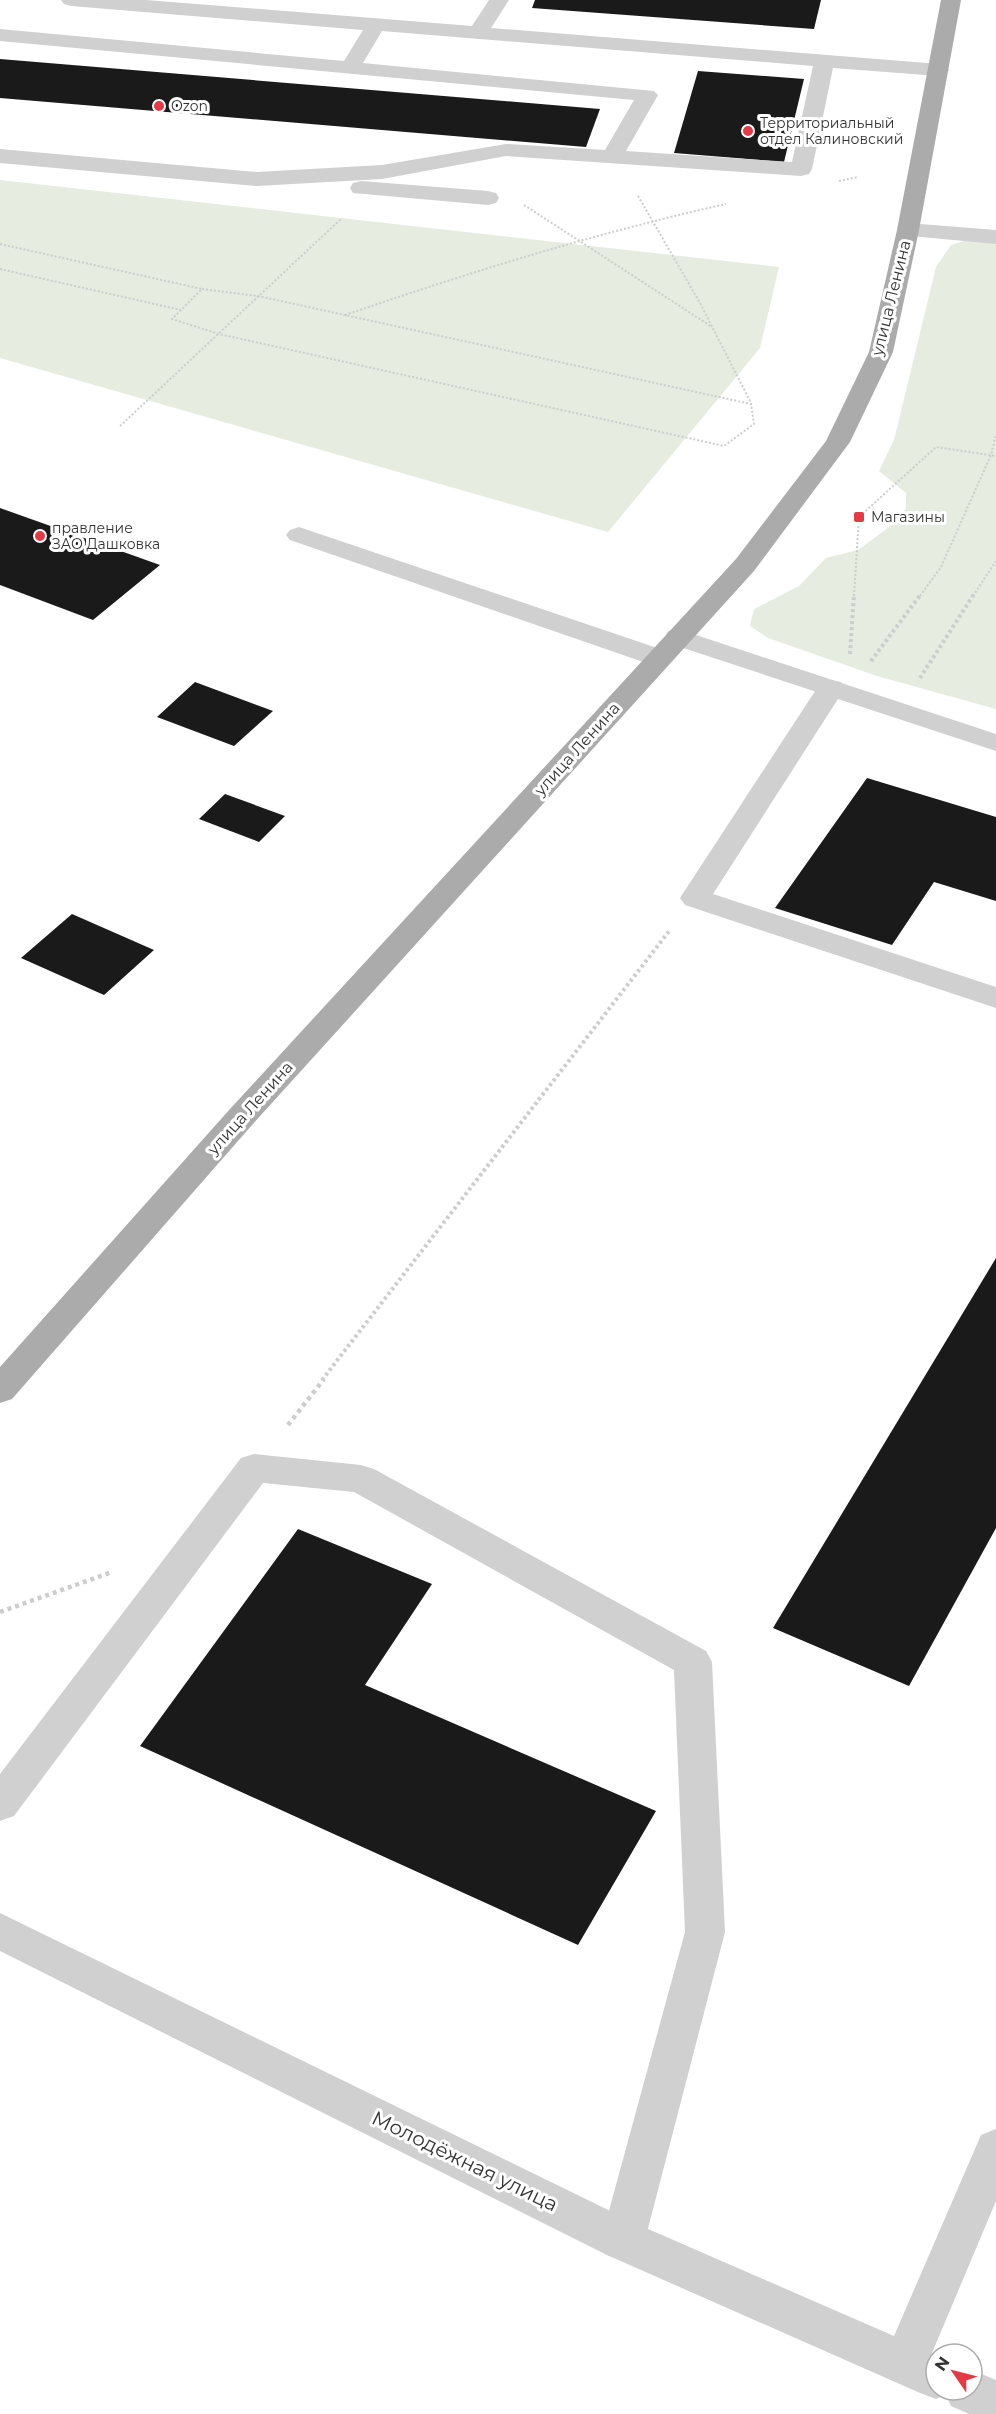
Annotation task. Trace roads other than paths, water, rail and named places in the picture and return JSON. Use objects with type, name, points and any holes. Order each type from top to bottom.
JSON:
[{"type":"main road","name":"улица Ленина","points":[[0,1390],[241,1117],[745,565],[838,442],[881,352],[908,230],[951,0]]},
{"type":"street","points":[[71,0],[939,70]]},
{"type":"street","points":[[478,33],[499,0]]},
{"type":"street","points":[[350,68],[376,25]]},
{"type":"street","points":[[0,35],[647,95],[612,157]]},
{"type":"street","points":[[257,179],[382,172],[506,150],[801,169],[824,61]]},
{"type":"street","points":[[0,156],[488,198]]},
{"type":"street","points":[[908,230],[996,237]]},
{"type":"street","points":[[298,535],[659,658]]},
{"type":"street","points":[[678,636],[996,743]]},
{"type":"street","points":[[839,691],[695,898],[996,998]]},
{"type":"street","points":[[0,1803],[254,1468],[361,1479],[693,1662],[705,1932],[623,2240]]},
{"type":"street","name":"Молодёжная улица","points":[[0,1931],[623,2240],[921,2370]]},
{"type":"street","points":[[921,2370],[996,2149]]},
{"type":"place","name":"Ozon","points":[[159,106]]},
{"type":"place","name":"Территориальный отдел Калиновский","points":[[748,131]]},
{"type":"place","name":"Магазины","points":[[859,517]]},
{"type":"place","name":"правление ЗАО Дашковка","points":[[40,536]]}]
